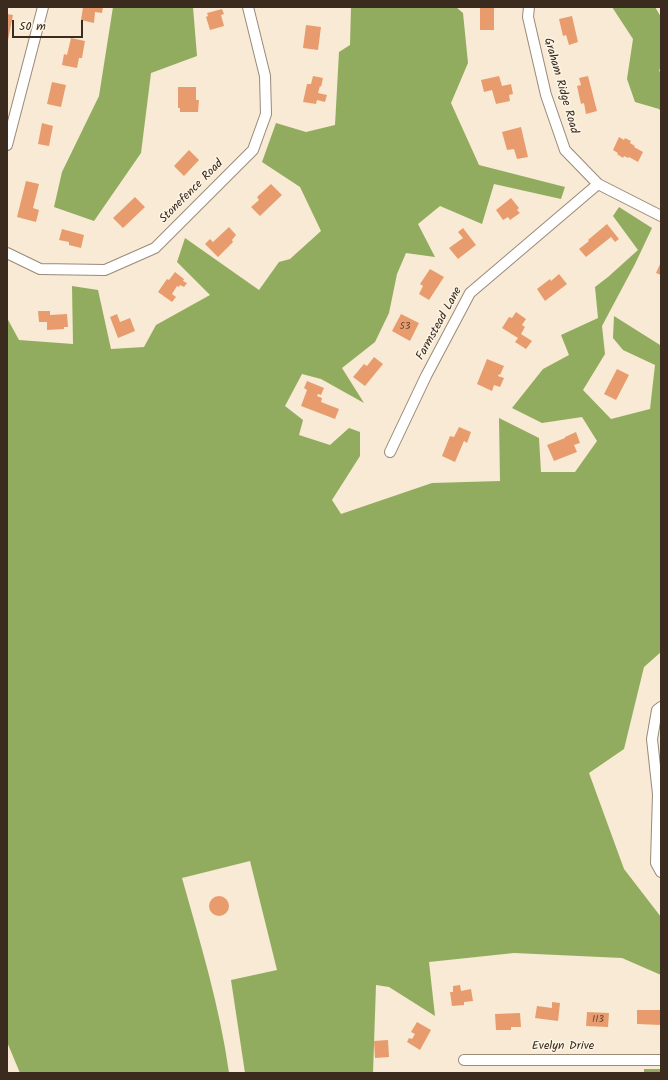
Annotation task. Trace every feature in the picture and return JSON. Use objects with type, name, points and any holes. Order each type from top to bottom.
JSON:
[{"type":"street","points":[[7,145],[43,7]]},
{"type":"street","name":"Stonefence Road","points":[[7,253],[40,269],[105,270],[154,248],[253,150],[266,114],[265,76],[248,7]]},
{"type":"street","name":"Graham Ridge Road","points":[[529,7],[528,17],[546,95],[565,150],[598,184],[661,216]]},
{"type":"street","name":"Farmstead Lane","points":[[390,452],[426,376],[470,293],[598,184]]},
{"type":"street","points":[[661,707],[657,710],[652,739],[660,794],[656,864],[661,872]]},
{"type":"street","name":"Evelyn Drive","points":[[464,1060],[661,1060]]},
{"type":"green space","points":[[113,7],[193,7],[197,56],[151,73],[141,153],[94,221],[54,207],[62,172],[99,96]]},
{"type":"green space","points":[[351,7],[456,7],[463,13],[468,63],[451,103],[479,165],[565,187],[561,199],[494,184],[482,224],[440,206],[418,224],[435,257],[406,253],[397,274],[389,313],[375,342],[342,368],[364,403],[321,379],[302,374],[285,406],[303,420],[299,435],[330,445],[349,428],[360,432],[360,456],[332,500],[341,514],[432,483],[500,481],[499,418],[539,438],[541,472],[575,472],[597,441],[582,417],[542,423],[512,408],[543,369],[569,355],[561,335],[598,318],[595,287],[638,250],[613,216],[619,207],[652,228],[635,264],[602,326],[605,354],[583,390],[611,419],[650,409],[655,365],[623,350],[613,338],[614,316],[660,345],[661,344],[661,652],[644,667],[624,749],[589,773],[624,869],[661,917],[661,975],[622,958],[514,953],[429,962],[435,1016],[389,987],[376,985],[373,1073],[245,1073],[231,980],[277,970],[250,861],[182,878],[215,999],[229,1073],[20,1073],[7,1042],[7,318],[19,340],[73,344],[72,286],[98,290],[111,349],[144,347],[156,325],[210,295],[177,262],[185,238],[259,290],[279,262],[290,259],[321,231],[300,187],[262,162],[276,123],[306,132],[335,125],[339,52],[350,45]]},
{"type":"green space","points":[[612,7],[655,7],[661,17],[661,66],[659,71],[661,72],[661,112],[659,109],[635,102],[627,79],[633,39]]},
{"type":"green space","points":[[644,1069],[661,1069],[661,1073],[644,1073]]},
{"type":"building","points":[[83,7],[103,7],[102,13],[95,12],[94,23],[81,20]]},
{"type":"building","points":[[480,7],[494,7],[494,30],[480,30]]},
{"type":"building","points":[[222,9],[224,14],[221,15],[224,26],[210,30],[206,17],[208,16],[207,13]]},
{"type":"building","points":[[7,14],[13,15],[8,40],[7,40]]},
{"type":"building","points":[[572,16],[578,42],[569,45],[566,35],[563,36],[559,19]]},
{"type":"building","points":[[306,25],[321,27],[318,50],[303,48]]},
{"type":"building","points":[[71,38],[85,41],[82,58],[79,58],[77,68],[62,65],[64,54],[67,55]]},
{"type":"building","points":[[313,76],[323,78],[318,93],[327,95],[325,102],[317,100],[316,104],[303,102],[307,84],[311,84]]},
{"type":"building","points":[[499,76],[502,86],[511,84],[513,94],[509,95],[510,101],[496,104],[492,90],[484,92],[481,80]]},
{"type":"building","points":[[588,76],[597,111],[586,114],[584,103],[581,104],[577,86],[581,85],[579,78]]},
{"type":"building","points":[[52,82],[66,85],[61,107],[47,104]]},
{"type":"building","points":[[178,87],[196,87],[196,100],[199,100],[198,112],[180,112],[180,108],[178,108]]},
{"type":"building","points":[[42,123],[53,126],[49,146],[38,144]]},
{"type":"building","points":[[521,127],[528,157],[517,159],[514,149],[507,150],[502,132]]},
{"type":"building","points":[[619,137],[624,140],[625,138],[631,141],[630,143],[635,146],[634,147],[643,152],[638,162],[629,157],[624,156],[623,158],[613,150]]},
{"type":"building","points":[[189,150],[199,160],[184,176],[174,166]]},
{"type":"building","points":[[26,181],[39,184],[33,208],[39,210],[36,222],[17,217]]},
{"type":"building","points":[[271,184],[282,195],[260,216],[251,207],[259,200],[257,197]]},
{"type":"building","points":[[135,197],[145,207],[123,228],[113,218]]},
{"type":"building","points":[[511,198],[519,208],[517,210],[520,213],[510,220],[508,217],[503,220],[496,210]]},
{"type":"building","points":[[607,224],[619,239],[615,242],[611,237],[586,257],[579,249]]},
{"type":"building","points":[[229,227],[236,235],[232,240],[233,242],[218,257],[205,244],[210,239],[213,242]]},
{"type":"building","points":[[463,228],[476,245],[458,259],[449,248],[463,238],[458,232]]},
{"type":"building","points":[[62,229],[84,235],[81,248],[69,245],[69,242],[59,240]]},
{"type":"building","points":[[661,262],[661,275],[656,273]]},
{"type":"building","points":[[430,269],[444,277],[429,300],[419,294],[423,286],[420,284]]},
{"type":"building","points":[[175,272],[184,279],[183,281],[187,283],[184,287],[180,285],[179,287],[177,286],[172,294],[176,297],[172,302],[158,292],[167,279],[169,280]]},
{"type":"building","points":[[559,274],[567,284],[545,301],[537,289],[550,279],[551,281]]},
{"type":"building","points":[[38,311],[50,311],[50,315],[67,314],[68,327],[64,327],[64,329],[47,330],[47,322],[39,322]]},
{"type":"building","points":[[516,312],[526,319],[522,325],[525,327],[521,334],[532,341],[526,349],[515,342],[518,338],[502,328],[509,317],[512,318]]},
{"type":"building","points":[[117,314],[120,322],[130,318],[135,331],[118,338],[110,317]]},
{"type":"building","points":[[401,314],[419,323],[410,341],[392,331]]},
{"type":"building","points":[[374,357],[383,364],[365,386],[353,377],[364,364],[367,366]]},
{"type":"building","points":[[487,359],[504,366],[500,375],[499,374],[498,376],[504,378],[500,387],[494,385],[492,391],[477,384]]},
{"type":"building","points":[[617,369],[629,375],[616,400],[604,394]]},
{"type":"building","points":[[307,381],[324,388],[321,395],[318,394],[317,396],[322,398],[321,402],[339,409],[335,419],[301,406],[307,390],[304,388]]},
{"type":"building","points":[[459,427],[471,432],[467,443],[464,441],[455,462],[442,456],[450,436],[454,437]]},
{"type":"building","points":[[576,432],[580,443],[574,445],[577,452],[554,461],[547,445]]},
{"type":"building","points":[[219,896],[226,899],[229,906],[226,913],[219,916],[212,913],[209,906],[212,899]]},
{"type":"building","points":[[460,985],[461,991],[471,989],[473,1001],[464,1002],[464,1005],[452,1006],[450,992],[453,992],[453,986]]},
{"type":"building","points":[[552,1002],[560,1003],[558,1021],[535,1018],[537,1006],[552,1008]]},
{"type":"building","points":[[637,1010],[661,1010],[661,1025],[637,1024]]},
{"type":"building","points":[[587,1012],[609,1013],[608,1027],[586,1026]]},
{"type":"building","points":[[520,1013],[521,1027],[511,1027],[511,1030],[496,1030],[495,1014]]},
{"type":"building","points":[[417,1022],[431,1030],[420,1050],[407,1042],[409,1038],[412,1039],[415,1034],[411,1032]]},
{"type":"building","points":[[388,1040],[389,1057],[375,1058],[374,1041]]}]
